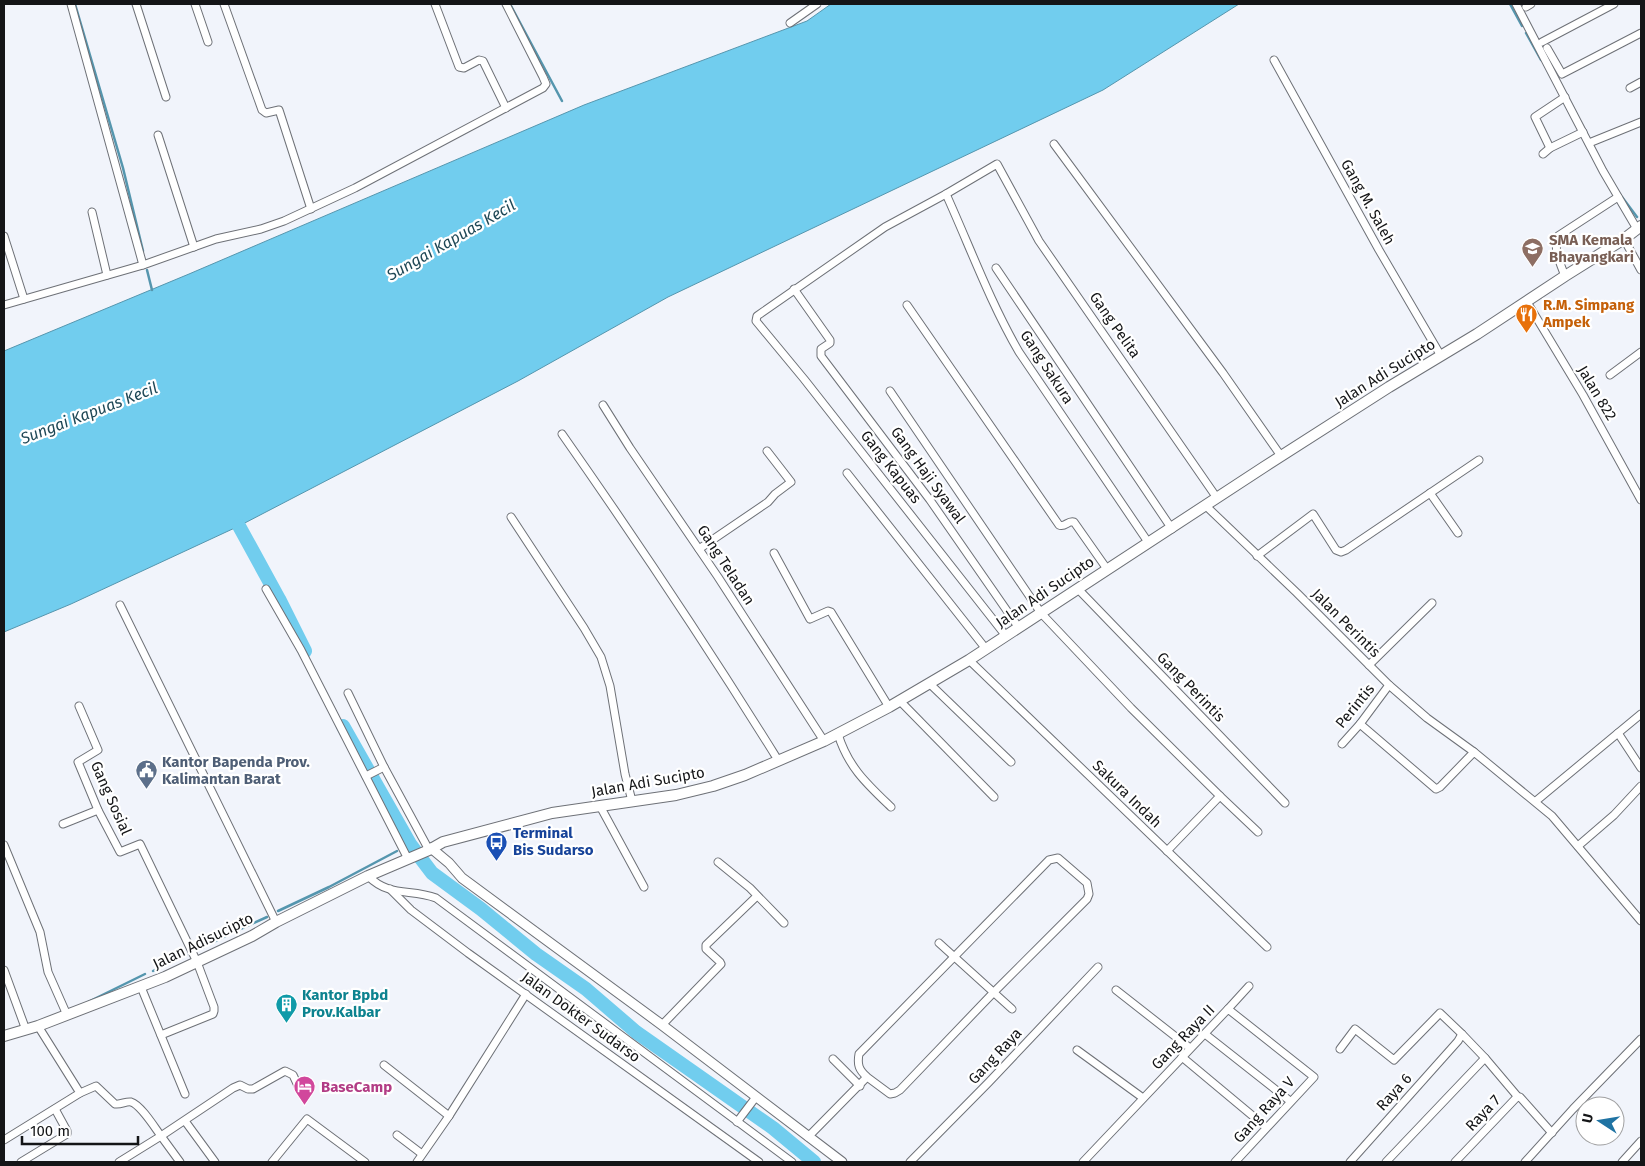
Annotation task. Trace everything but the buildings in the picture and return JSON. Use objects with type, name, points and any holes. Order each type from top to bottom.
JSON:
[{"type":"main road","name":"Jalan Adi Sucipto","points":[[419,854],[443,842],[552,814],[676,795],[713,786],[746,774],[838,734],[900,701],[969,660],[1281,456],[1527,302],[1624,239],[1639,227]]},
{"type":"main road","name":"Jalan Adisucipto","points":[[4,1036],[38,1026],[141,987],[252,936],[368,876],[419,854]]},
{"type":"street","points":[[71,4],[143,265]]},
{"type":"street","points":[[136,4],[166,97]]},
{"type":"street","points":[[195,4],[208,42]]},
{"type":"street","points":[[224,4],[262,110],[266,113],[276,110],[280,112],[311,209]]},
{"type":"street","points":[[435,4],[459,67],[464,68],[479,60],[484,61],[506,108]]},
{"type":"street","points":[[4,305],[143,265],[216,239],[271,226],[311,209],[363,183],[543,88],[546,84],[506,4]]},
{"type":"street","points":[[790,23],[817,4]]},
{"type":"street","points":[[1516,4],[1588,143],[1618,197],[1639,227]]},
{"type":"street","points":[[1614,4],[1545,45],[1562,74],[1641,33]]},
{"type":"street","name":"Gang M. Saleh","points":[[1274,60],[1379,250],[1441,356]]},
{"type":"street","points":[[1630,88],[1641,82]]},
{"type":"street","points":[[1550,148],[1535,117],[1565,98]]},
{"type":"street","points":[[1588,143],[1641,122]]},
{"type":"street","points":[[1543,154],[1550,148],[1583,132]]},
{"type":"street","points":[[158,135],[194,247]]},
{"type":"street","points":[[1054,144],[1223,373],[1281,456]]},
{"type":"street","name":"Gang Pelita","points":[[946,194],[996,164],[1039,241],[1217,498]]},
{"type":"street","points":[[794,289],[885,227],[946,194]]},
{"type":"street","name":"Gang Sakura","points":[[946,194],[992,301],[1012,339],[1148,542]]},
{"type":"street","points":[[1565,276],[1557,253],[1556,240],[1558,236],[1618,197]]},
{"type":"street","points":[[92,212],[106,275]]},
{"type":"street","points":[[4,236],[24,299]]},
{"type":"street","points":[[1624,239],[1641,270]]},
{"type":"street","points":[[996,268],[1172,529]]},
{"type":"street","name":"Gang Kapuas","points":[[794,289],[757,316],[756,321],[804,379],[1006,636]]},
{"type":"street","name":"Gang Haji Syawal","points":[[794,289],[830,340],[829,344],[821,349],[821,356],[930,500],[1019,628]]},
{"type":"street","name":"Jalan 822","points":[[1527,302],[1641,500]]},
{"type":"street","points":[[907,305],[1059,525],[1064,526],[1074,522],[1107,569]]},
{"type":"street","points":[[1610,375],[1641,352]]},
{"type":"street","points":[[890,391],[1042,613],[1131,708],[1258,832]]},
{"type":"street","name":"Gang Teladan","points":[[603,405],[630,448],[699,548],[824,741]]},
{"type":"street","points":[[562,434],[704,642],[778,760]]},
{"type":"street","points":[[699,548],[768,502],[791,482],[767,451]]},
{"type":"street","points":[[1257,556],[1313,514],[1336,550],[1341,552],[1346,550],[1479,460]]},
{"type":"street","points":[[847,473],[986,649]]},
{"type":"street","points":[[1430,493],[1458,533]]},
{"type":"street","name":"Jalan Perintis","points":[[1206,506],[1390,685],[1427,718],[1474,752],[1552,816],[1641,921]]},
{"type":"street","points":[[511,517],[601,657],[610,686],[625,774],[632,801]]},
{"type":"street","points":[[774,553],[810,619],[828,611],[831,612],[888,707]]},
{"type":"street","points":[[266,589],[301,650],[366,776],[419,854],[448,863]]},
{"type":"street","name":"Gang Perintis","points":[[1078,589],[1285,803]]},
{"type":"street","points":[[1369,665],[1432,603]]},
{"type":"street","points":[[120,605],[276,922]]},
{"type":"street","name":"Sakura Indah","points":[[969,660],[1267,947]]},
{"type":"street","points":[[930,684],[1011,762]]},
{"type":"street","name":"Perintis","points":[[1342,744],[1390,685]]},
{"type":"street","points":[[348,693],[419,854]]},
{"type":"street","points":[[900,701],[994,797]]},
{"type":"street","name":"Gang Sosial","points":[[79,706],[98,750],[78,762],[98,810],[120,852],[140,844],[197,962]]},
{"type":"street","points":[[1536,801],[1641,714]]},
{"type":"street","points":[[1360,724],[1436,789],[1474,752]]},
{"type":"street","points":[[1618,733],[1641,768]]},
{"type":"street","points":[[838,734],[842,749],[853,767],[862,779],[891,807]]},
{"type":"street","points":[[366,776],[381,769]]},
{"type":"street","points":[[1578,846],[1614,815],[1641,786]]},
{"type":"street","points":[[1167,851],[1220,796]]},
{"type":"street","points":[[600,806],[644,887]]},
{"type":"street","points":[[63,824],[98,810]]},
{"type":"street","points":[[443,842],[448,863],[469,883],[662,1025],[842,1162]]},
{"type":"street","points":[[4,845],[40,932],[48,972],[67,1015]]},
{"type":"street","points":[[1058,858],[1087,883],[1089,894],[1087,899],[994,992],[900,1090],[890,1094],[861,1072],[858,1063],[859,1054],[1049,860],[1058,858]]},
{"type":"street","points":[[718,862],[740,879],[784,923]]},
{"type":"street","points":[[368,876],[380,886],[436,898],[792,1162]]},
{"type":"street","name":"Jalan Dokter Sudarso","points":[[390,889],[424,920],[759,1162]]},
{"type":"street","points":[[662,1025],[720,964],[706,949],[706,945],[757,896]]},
{"type":"street","points":[[939,942],[1012,1009]]},
{"type":"street","points":[[161,1035],[214,1011],[197,962]]},
{"type":"street","name":"Gang Raya","points":[[910,1162],[1098,967]]},
{"type":"street","points":[[4,970],[26,1030]]},
{"type":"street","points":[[1228,1009],[1249,986]]},
{"type":"street","points":[[141,987],[185,1094]]},
{"type":"street","points":[[1116,990],[1190,1048]]},
{"type":"street","points":[[417,1162],[449,1116],[526,994]]},
{"type":"street","name":"Gang Raya II","points":[[1083,1162],[1228,1009],[1314,1077]]},
{"type":"street","points":[[1340,1048],[1355,1029],[1394,1060],[1440,1013],[1460,1037],[1484,1058],[1518,1097]]},
{"type":"street","points":[[38,1026],[80,1093]]},
{"type":"street","points":[[1205,1034],[1290,1101]]},
{"type":"street","name":"Raya 6","points":[[1350,1162],[1460,1037]]},
{"type":"street","points":[[1525,1162],[1641,1039]]},
{"type":"street","points":[[1077,1050],[1143,1098]]},
{"type":"street","points":[[1182,1057],[1266,1127]]},
{"type":"street","points":[[1386,1162],[1484,1058]]},
{"type":"street","points":[[833,1059],[860,1086]]},
{"type":"street","points":[[384,1065],[449,1116]]},
{"type":"street","points":[[119,1162],[240,1085],[248,1090],[253,1089],[285,1071],[293,1075],[300,1090]]},
{"type":"street","points":[[808,1137],[867,1077]]},
{"type":"street","name":"Gang Raya V","points":[[1235,1162],[1314,1077]]},
{"type":"street","points":[[4,1140],[54,1108],[96,1086],[116,1104],[130,1102],[140,1108],[180,1162]]},
{"type":"street","points":[[737,1122],[756,1097]]},
{"type":"street","name":"Raya 7","points":[[1455,1162],[1518,1097],[1552,1133]]},
{"type":"street","points":[[21,1162],[67,1134],[54,1108]]},
{"type":"street","points":[[272,1162],[307,1119],[365,1162]]},
{"type":"street","points":[[185,1121],[215,1162]]},
{"type":"street","points":[[397,1135],[422,1154]]},
{"type":"street","points":[[1622,1162],[1641,1141]]},
{"type":"water","name":"Sungai Kapuas Kecil","points":[[831,4],[1239,4],[1103,90],[668,297],[518,381],[239,526],[71,604],[4,632],[4,351],[584,105],[807,21]]},
{"type":"waterway","points":[[75,4],[123,168],[143,251]]},
{"type":"waterway","points":[[510,4],[562,101]]},
{"type":"waterway","points":[[1510,4],[1522,26]]},
{"type":"waterway","points":[[1526,33],[1541,60]]},
{"type":"waterway","points":[[1622,197],[1637,217]]},
{"type":"waterway","points":[[147,270],[152,290]]},
{"type":"waterway","points":[[239,526],[305,651]]},
{"type":"waterway","points":[[343,726],[410,844],[432,873],[481,909],[536,954],[586,989],[636,1032],[773,1128],[814,1162]]},
{"type":"waterway","points":[[278,911],[329,887],[397,851]]},
{"type":"waterway","points":[[236,931],[267,917]]},
{"type":"waterway","points":[[212,943],[228,935]]},
{"type":"waterway","points":[[198,949],[204,947]]},
{"type":"waterway","points":[[165,965],[186,955]]},
{"type":"waterway","points":[[153,971],[157,969]]},
{"type":"waterway","points":[[88,1002],[145,974]]},
{"type":"place","name":"SMA Kemala Bhayangkari","points":[[1533,268]]},
{"type":"place","name":"R.M. Simpang Ampek","points":[[1527,333]]},
{"type":"place","name":"Kantor Bapenda Prov. Kalimantan Barat","points":[[146,790]]},
{"type":"place","name":"Terminal Bis Sudarso","points":[[497,861]]},
{"type":"place","name":"Kantor Bpbd Prov.Kalbar","points":[[286,1023]]},
{"type":"place","name":"BaseCamp","points":[[305,1106]]}]
